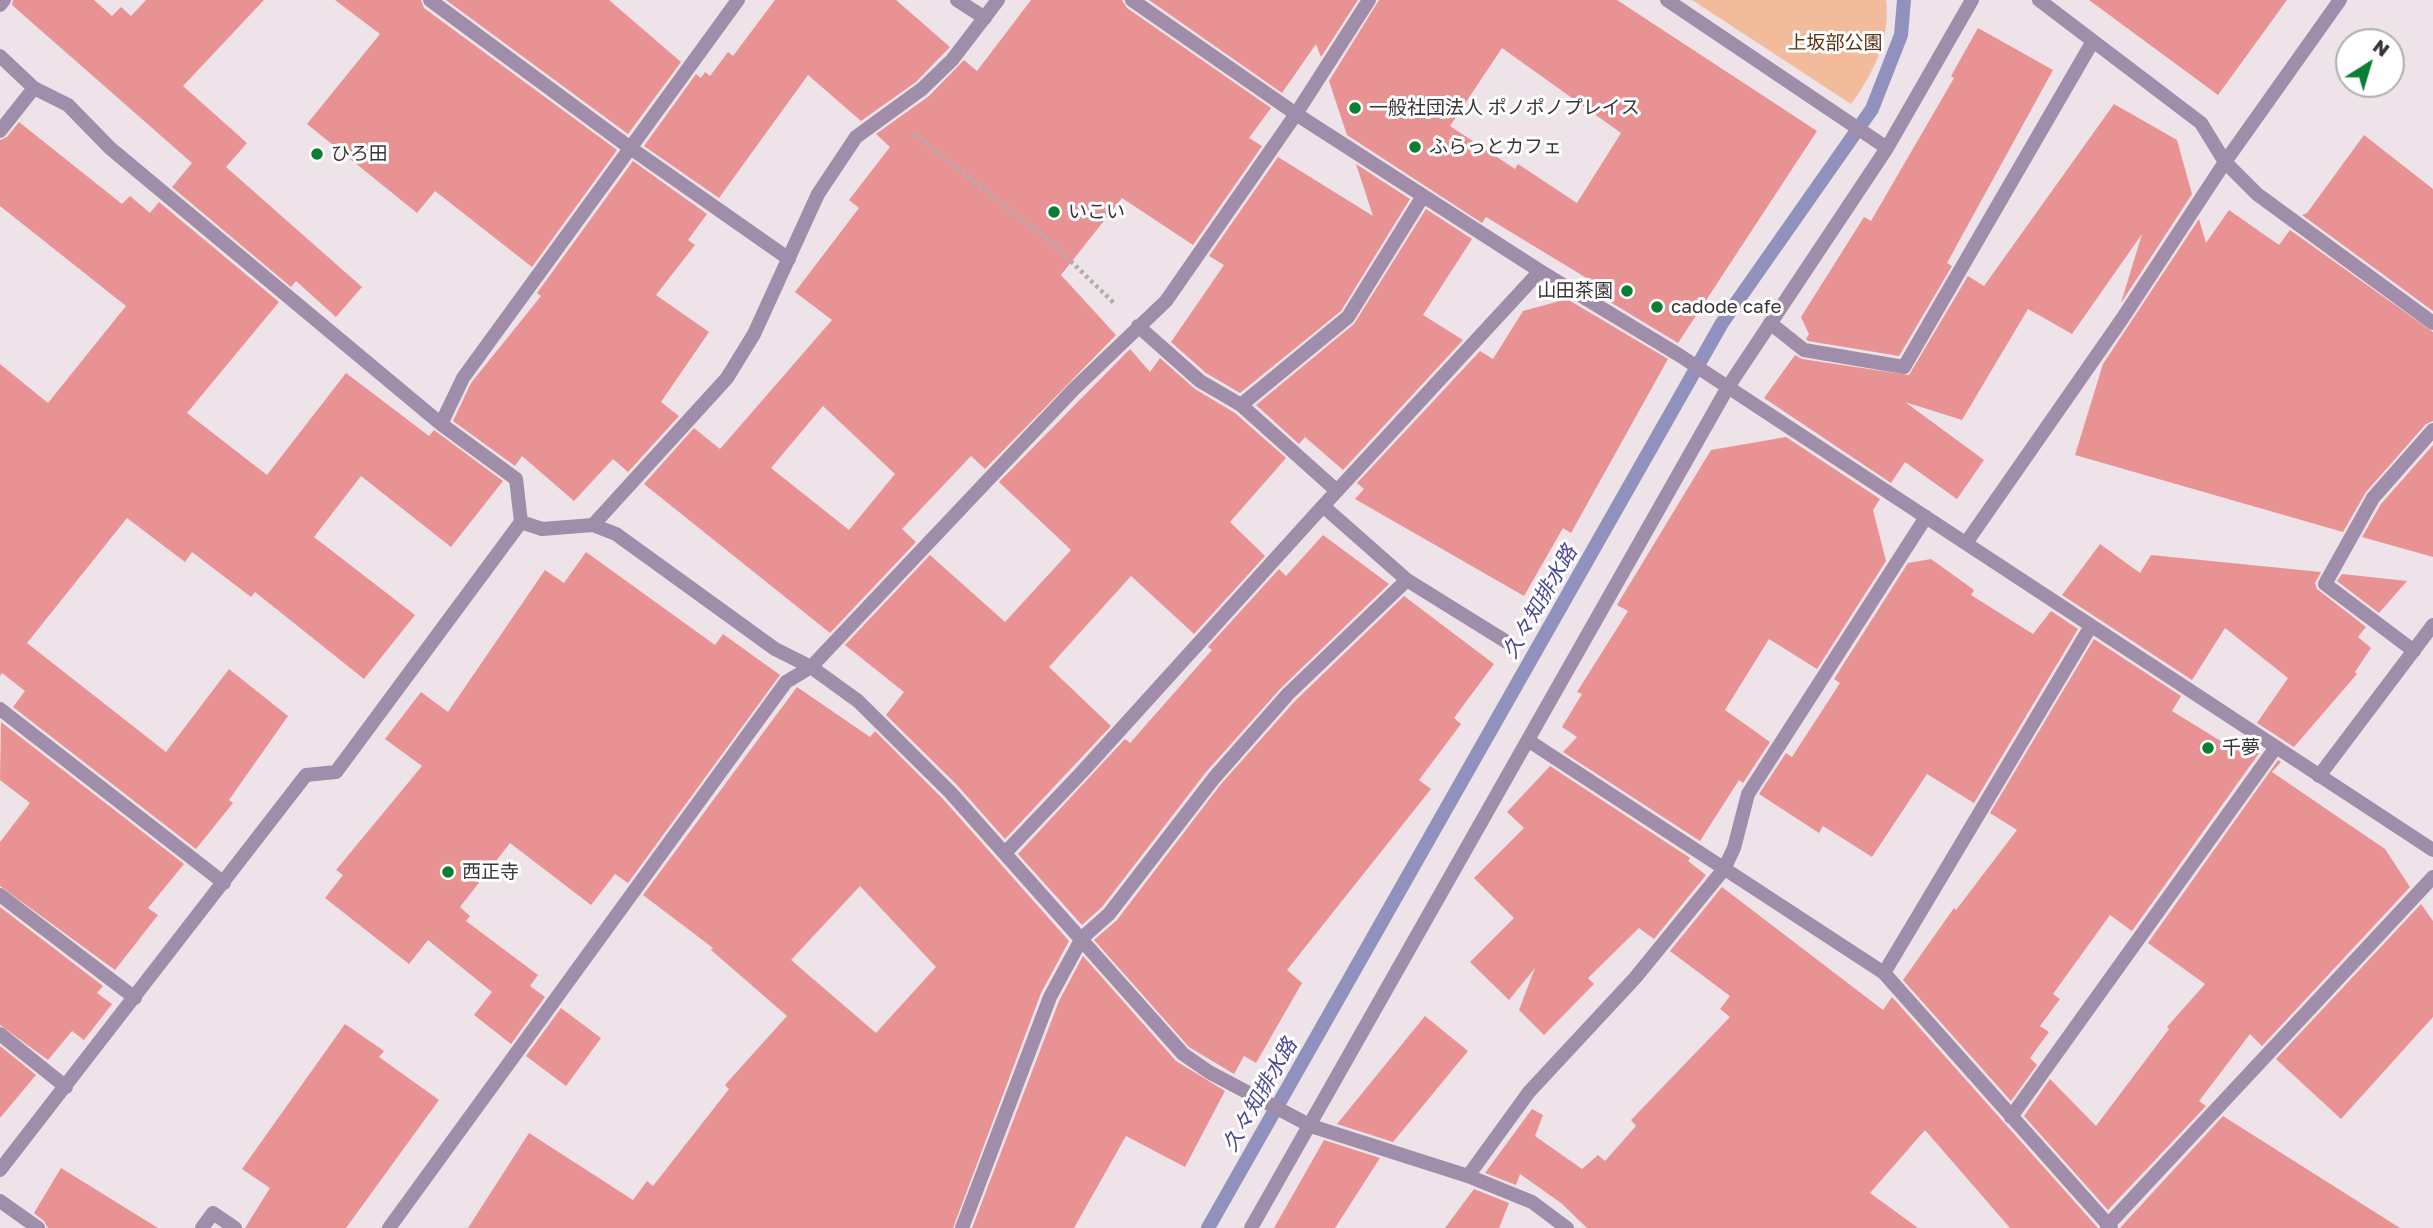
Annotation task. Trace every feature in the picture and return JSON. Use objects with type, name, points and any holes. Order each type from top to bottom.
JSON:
[{"type":"street","points":[[0,5],[4,0]]},
{"type":"street","points":[[430,0],[629,147],[789,259]]},
{"type":"street","points":[[441,424],[463,378],[738,0]]},
{"type":"street","points":[[957,0],[985,18]]},
{"type":"street","points":[[593,525],[727,378],[754,334],[818,194],[856,137],[890,115],[952,60],[998,0]]},
{"type":"street","points":[[1132,0],[1296,114],[1540,271],[1713,377],[2433,850]]},
{"type":"street","points":[[389,1228],[786,682],[811,667],[1065,398],[1166,301],[1296,114],[1369,0]]},
{"type":"street","points":[[1667,0],[1887,148]]},
{"type":"street","points":[[1251,1228],[1727,387],[1887,148],[1972,0]]},
{"type":"street","points":[[2039,0],[2201,124],[2225,162],[2257,194],[2433,323]]},
{"type":"street","points":[[1966,543],[2122,319],[2225,162],[2340,0]]},
{"type":"street","points":[[1770,323],[1804,350],[1905,367],[2093,41]]},
{"type":"street","points":[[0,57],[34,88],[68,105],[110,148],[441,424],[516,480],[522,522],[337,772],[306,775],[0,1170]]},
{"type":"street","points":[[0,131],[34,88]]},
{"type":"street","points":[[1241,405],[1348,317],[1423,196]]},
{"type":"street","points":[[1005,853],[1075,780],[1540,271]]},
{"type":"street","points":[[1138,326],[1200,381],[1241,405],[1337,491]]},
{"type":"street","points":[[2414,651],[2325,583],[2374,498],[2433,430]]},
{"type":"street","points":[[1323,506],[1407,580],[1510,644]]},
{"type":"street","points":[[1468,1176],[1529,1092],[1635,978],[1724,869],[1734,848],[1748,794],[1926,517]]},
{"type":"street","points":[[522,522],[542,529],[593,525],[616,534],[775,649],[811,667],[858,701],[950,792],[1184,1054],[1209,1072],[1311,1126],[1468,1176],[1532,1202],[1567,1228]]},
{"type":"street","points":[[962,1228],[1050,997],[1082,938],[1109,914],[1214,778],[1288,694],[1407,580]]},
{"type":"street","points":[[2319,776],[2433,625]]},
{"type":"street","points":[[1884,973],[2091,626]]},
{"type":"street","points":[[0,709],[224,883]]},
{"type":"street","points":[[1529,741],[1884,973],[2109,1227],[2433,877]]},
{"type":"street","points":[[2011,1117],[2276,747]]},
{"type":"street","points":[[0,895],[135,998]]},
{"type":"street","points":[[0,1034],[66,1087]]},
{"type":"street","points":[[0,1201],[38,1228]]},
{"type":"street","points":[[202,1228],[213,1213],[235,1228]]},
{"type":"path","points":[[890,115],[1052,243],[1138,326]]},
{"type":"green space","name":"上坂部公園","points":[[1692,0],[1886,0],[1886,28],[1879,55],[1851,104]]},
{"type":"building","points":[[13,0],[94,0],[112,16],[121,7],[131,16],[146,0],[264,0],[183,86],[247,143],[226,167],[362,287],[336,317],[296,281],[291,287],[172,187],[192,163],[12,5]]},
{"type":"building","points":[[335,0],[421,0],[424,8],[617,150],[532,267],[435,191],[417,213],[307,124],[380,34]]},
{"type":"building","points":[[446,0],[609,0],[681,62],[628,134]]},
{"type":"building","points":[[775,0],[896,0],[950,47],[916,82],[861,121],[808,75],[719,198],[644,146],[696,74],[701,78],[705,72],[710,76],[728,52],[733,56]]},
{"type":"building","points":[[1031,0],[1122,0],[1127,8],[1271,108],[1249,138],[1262,146],[1193,245],[1122,198],[1061,275],[1116,335],[985,469],[971,456],[902,529],[916,542],[830,633],[644,484],[694,428],[720,449],[832,320],[795,292],[859,208],[849,200],[890,147],[876,134],[929,96],[964,60],[977,71]],"holes":[[[823,406],[895,474],[849,530],[771,468]]]},
{"type":"building","points":[[1149,0],[1358,0],[1321,57],[1316,44],[1282,93]]},
{"type":"building","points":[[1379,0],[1617,0],[1817,131],[1678,343],[1592,291],[1603,288],[1486,217],[1482,223],[1347,135],[1329,81]],"holes":[[[1502,48],[1621,133],[1577,203],[1518,164],[1515,169],[1450,126]]]},
{"type":"building","points":[[2089,0],[2287,0],[2218,95]]},
{"type":"building","points":[[1978,28],[2053,70],[1947,263],[1952,266],[1899,356],[1808,341],[1806,339],[1809,334],[1801,317],[1864,217],[1871,221],[1954,78],[1951,76]]},
{"type":"building","points":[[2114,104],[2177,140],[2192,194],[2121,303],[2142,234],[2072,334],[2028,309],[1962,420],[1905,402],[1984,460],[1957,499],[1905,462],[1891,483],[1764,398],[1795,355],[1802,359],[1909,375],[1968,276],[1984,286]]},
{"type":"building","points":[[19,122],[122,204],[130,196],[150,213],[159,202],[279,302],[187,413],[267,475],[346,373],[429,436],[434,430],[503,481],[451,547],[361,476],[314,537],[415,615],[364,679],[255,592],[251,597],[192,552],[185,562],[127,518],[27,643],[166,752],[229,669],[288,716],[229,800],[233,803],[196,849],[13,707],[25,691],[2,673],[0,676],[0,364],[48,403],[126,306],[0,206],[0,140],[7,137]]},
{"type":"building","points":[[2364,135],[2433,189],[2433,311],[2302,215],[2307,213]]},
{"type":"building","points":[[1278,157],[1373,216],[1356,164],[1410,199],[1341,311],[1240,393],[1206,373],[1171,342],[1224,265],[1209,256]]},
{"type":"building","points":[[633,161],[707,214],[688,240],[695,245],[656,295],[709,332],[661,402],[679,416],[628,472],[613,459],[574,501],[522,456],[515,466],[453,421],[471,383],[541,296],[537,293]]},
{"type":"building","points":[[1426,209],[1472,239],[1423,315],[1463,340],[1343,470],[1305,437],[1299,444],[1256,405],[1354,324]]},
{"type":"building","points":[[2229,210],[2279,245],[2290,230],[2433,332],[2433,421],[2426,424],[2366,492],[2343,532],[2075,455],[2103,364],[2199,219],[2206,243]]},
{"type":"building","points":[[1567,299],[1668,359],[1571,533],[1563,528],[1524,596],[1355,499],[1364,489],[1357,483],[1480,351],[1493,359],[1523,311]]},
{"type":"building","points":[[1130,349],[1150,372],[1160,358],[1195,389],[1235,413],[1286,458],[1230,522],[1265,556],[1194,634],[1131,576],[1049,667],[1111,726],[1005,839],[957,785],[886,715],[904,692],[845,645],[930,555],[1005,622],[1071,550],[999,482]]},
{"type":"building","points":[[1786,437],[1880,499],[1873,510],[1886,561],[1817,669],[1769,639],[1725,710],[1770,742],[1743,783],[1739,780],[1700,841],[1563,752],[1577,737],[1562,727],[1582,694],[1577,692],[1628,611],[1617,605],[1711,450]]},
{"type":"building","points":[[2433,445],[2433,557],[2362,537],[2381,504]]},
{"type":"building","points":[[1323,535],[1389,584],[1281,688],[1206,772],[1102,907],[1082,925],[1018,854],[1125,739],[1130,743],[1212,650],[1208,647],[1279,569],[1286,576]]},
{"type":"building","points":[[2100,544],[2140,573],[2151,555],[2321,572],[2315,583],[2317,589],[2366,627],[2358,637],[2371,648],[2355,672],[2357,674],[2294,747],[2257,723],[2288,678],[2225,628],[2192,680],[2062,595]]},
{"type":"building","points":[[586,552],[715,645],[723,634],[780,675],[628,883],[615,874],[591,905],[510,843],[460,907],[470,916],[466,921],[538,975],[530,986],[545,997],[511,1044],[474,1015],[492,992],[428,940],[409,964],[325,898],[343,875],[336,870],[422,766],[385,739],[421,692],[448,712],[545,570],[564,583]]},
{"type":"building","points":[[1931,559],[1974,590],[1971,595],[2033,634],[2051,611],[2078,629],[1974,803],[1927,774],[1872,857],[1823,826],[1819,833],[1759,794],[1786,753],[1792,757],[1840,683],[1834,679],[1908,563]]},
{"type":"building","points":[[2342,574],[2407,581],[2379,613],[2337,581]]},
{"type":"building","points":[[1404,596],[1494,664],[1454,718],[1461,724],[1419,780],[1431,789],[1287,970],[1302,983],[1256,1063],[1244,1056],[1234,1074],[1189,1047],[1094,940],[1117,920],[1221,784],[1295,701]]},
{"type":"building","points":[[2094,639],[2181,696],[2172,711],[2237,751],[2246,739],[2262,749],[2132,931],[2110,915],[2053,994],[2060,999],[2040,1026],[2049,1032],[2030,1058],[2037,1065],[2011,1101],[1903,980],[1954,908],[1956,910],[2017,830],[1990,813]]},
{"type":"building","points":[[797,687],[870,737],[875,731],[943,799],[1069,941],[1041,993],[953,1228],[468,1228],[529,1133],[633,1200],[647,1181],[653,1186],[729,1089],[725,1085],[787,1016],[711,950],[713,948],[643,895]],"holes":[[[860,886],[936,967],[876,1033],[791,960]]]},
{"type":"building","points":[[1,722],[184,864],[148,908],[158,915],[115,970],[0,886],[0,842],[30,803],[0,780]]},
{"type":"building","points":[[2278,760],[2281,762],[2272,772],[2385,849],[2410,887],[2262,1046],[2250,1034],[2199,1101],[2206,1106],[2108,1210],[2024,1116],[2050,1079],[2096,1126],[2169,1029],[2167,1027],[2205,984],[2148,943]]},
{"type":"building","points":[[1550,766],[1690,858],[1688,861],[1706,875],[1654,939],[1639,928],[1588,978],[1594,984],[1544,1035],[1519,1010],[1535,968],[1509,1000],[1470,962],[1514,918],[1474,878],[1524,828],[1507,812]]},
{"type":"building","points":[[1722,887],[1883,1010],[1892,997],[2098,1228],[2010,1228],[1925,1130],[1870,1193],[1918,1228],[1587,1228],[1561,1203],[1520,1174],[1516,1185],[1485,1173],[1532,1109],[1543,1115],[1535,1136],[1582,1169],[1598,1155],[1605,1161],[1636,1126],[1631,1120],[1730,1017],[1720,1009],[1730,996],[1670,951]]},
{"type":"building","points":[[2421,904],[2433,921],[2433,1017],[2341,1119],[2276,1059]]},
{"type":"building","points":[[0,907],[103,986],[97,993],[112,1004],[84,1040],[72,1031],[48,1060],[0,1025]]},
{"type":"building","points":[[1083,956],[1176,1061],[1225,1091],[1185,1167],[1126,1136],[1074,1228],[972,1228],[1059,1001]]},
{"type":"building","points":[[561,1008],[601,1038],[566,1086],[526,1056]]},
{"type":"building","points":[[1425,1016],[1468,1051],[1393,1142],[1337,1124]]},
{"type":"building","points":[[345,1024],[384,1051],[379,1057],[439,1100],[346,1228],[245,1228],[270,1188],[242,1169]]},
{"type":"building","points":[[0,1046],[36,1075],[0,1118]]},
{"type":"building","points":[[2223,1116],[2400,1228],[2120,1228]]},
{"type":"building","points":[[1324,1140],[1380,1158],[1335,1228],[1274,1228]]},
{"type":"building","points":[[61,1168],[158,1228],[48,1228],[34,1213]]},
{"type":"building","points":[[1474,1189],[1509,1203],[1499,1228],[1445,1228]]},
{"type":"waterway","name":"久々知排水路","points":[[1208,1228],[1722,323],[1872,109],[1901,35],[1904,0]]},
{"type":"place","name":"一般社団法人 ポノポノプレイス","points":[[1355,108]]},
{"type":"place","name":"ふらっとカフェ","points":[[1415,147]]},
{"type":"place","name":"ひろ田","points":[[317,154]]},
{"type":"place","name":"いこい","points":[[1054,212]]},
{"type":"place","name":"山田茶園","points":[[1627,291]]},
{"type":"place","name":"cadode cafe","points":[[1657,307]]},
{"type":"place","name":"千夢","points":[[2208,748]]},
{"type":"place","name":"西正寺","points":[[448,872]]}]
